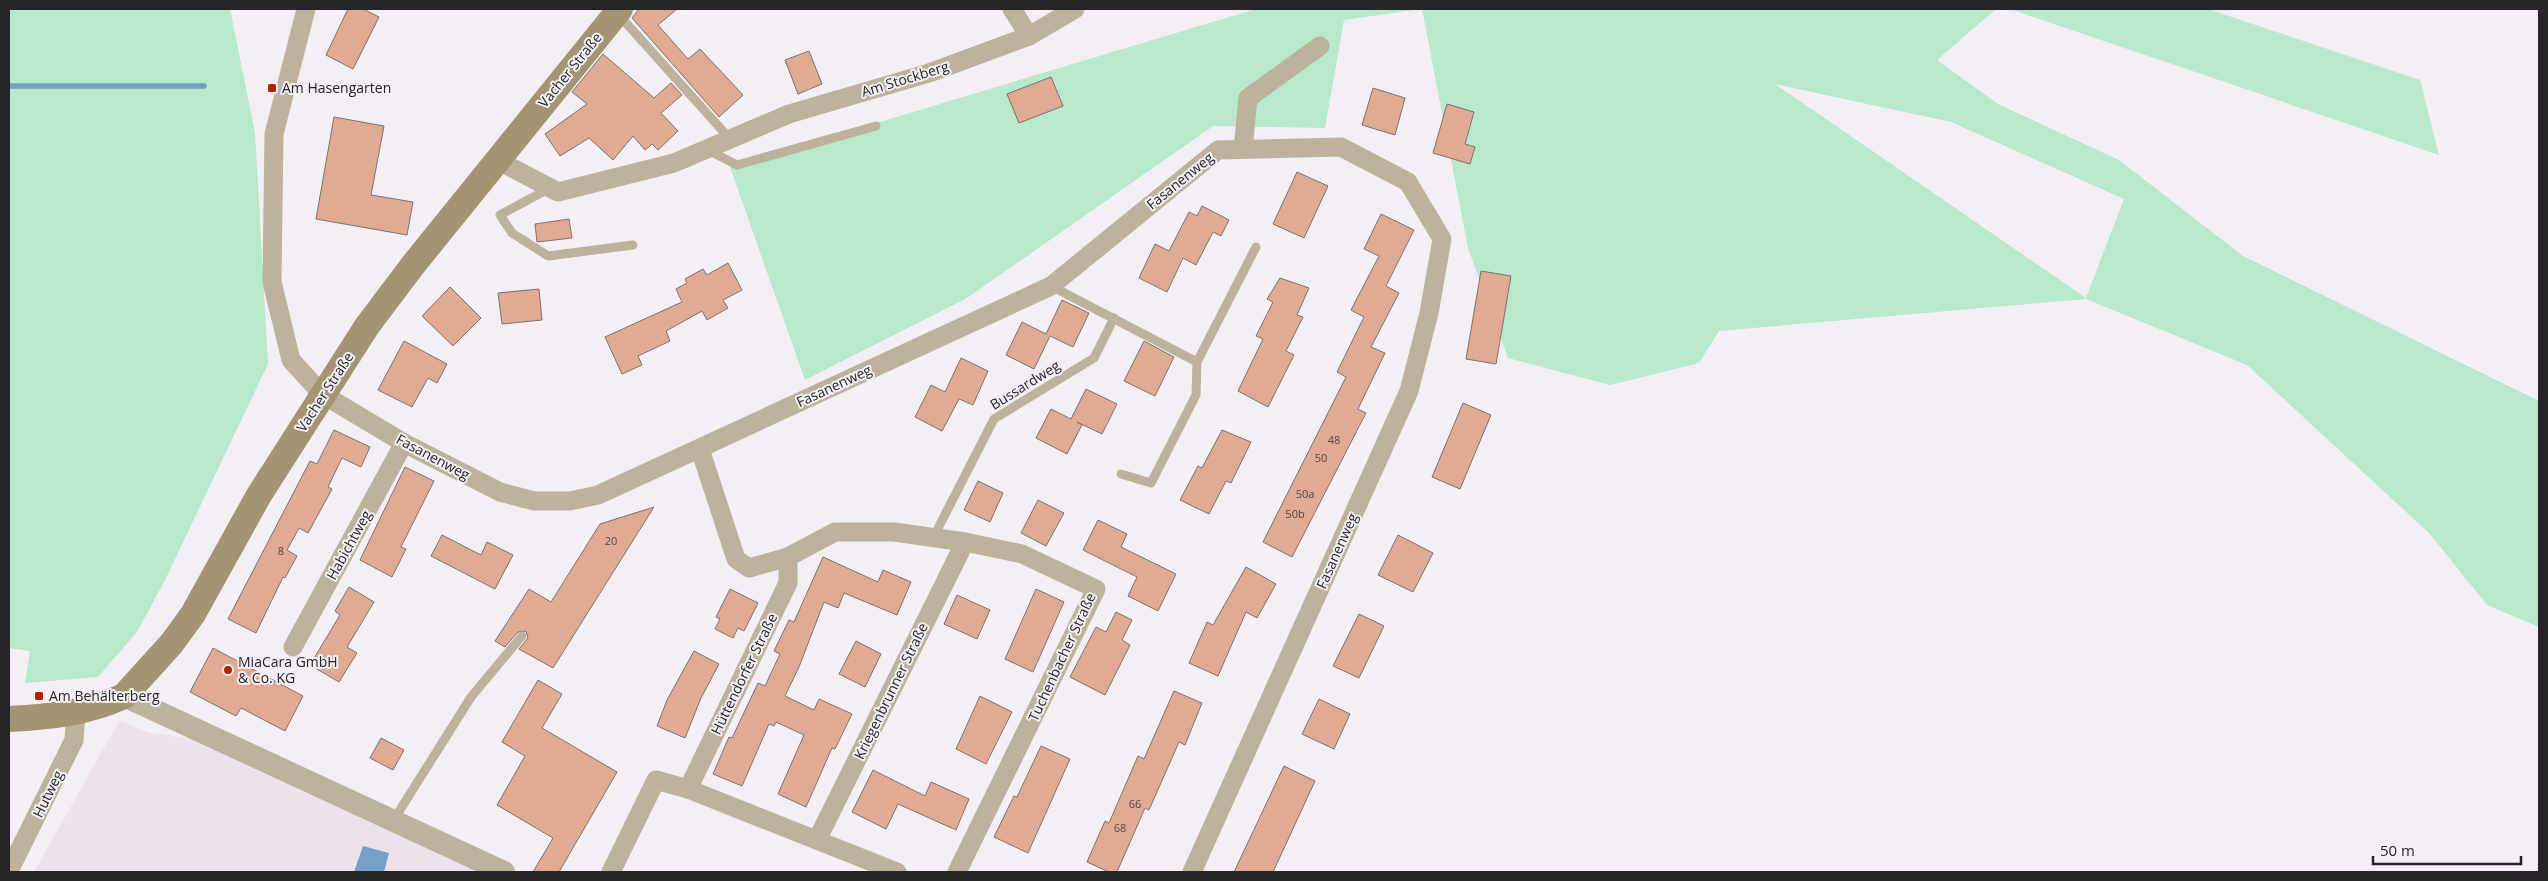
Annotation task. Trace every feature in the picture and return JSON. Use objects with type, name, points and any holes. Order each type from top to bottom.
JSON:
[{"type":"main road","name":"Vacher Straße","points":[[9,719],[76,712],[124,696],[172,643],[193,614],[259,495],[367,326],[401,280],[497,160],[619,11]]},
{"type":"street","points":[[1012,9],[1029,36]]},
{"type":"street","name":"Am Stockberg","points":[[497,160],[558,192],[674,163],[789,114],[930,73],[1029,36],[1075,9]]},
{"type":"street","points":[[302,10],[274,134],[272,282],[291,360],[322,394]]},
{"type":"street","points":[[1243,149],[1248,98],[1320,46]]},
{"type":"street","name":"Fasanenweg","points":[[322,394],[404,443],[500,492],[534,501],[570,501],[598,495],[1051,286],[1218,150],[1341,147],[1408,182],[1442,239],[1429,313],[1409,391],[1192,872]]},
{"type":"street","name":"Habichtweg","points":[[293,647],[404,443]]},
{"type":"street","name":"Tuchenbacher Straße","points":[[700,448],[736,559],[749,568],[788,557],[835,532],[894,532],[965,542],[1022,554],[1096,589],[957,872]]},
{"type":"street","name":"Kriegenbrunner Straße","points":[[817,840],[965,542]]},
{"type":"street","name":"Hüttendorfer Straße","points":[[688,789],[788,583],[788,557]]},
{"type":"street","points":[[124,696],[504,872]]},
{"type":"street","name":"Hutweg","points":[[9,871],[74,740],[76,712]]},
{"type":"street","points":[[612,872],[656,780],[688,789],[896,872]]},
{"type":"lane","points":[[619,11],[730,139]]},
{"type":"lane","points":[[705,149],[737,165],[876,126]]},
{"type":"lane","name":"Am Stockberg","points":[[550,188],[500,215],[512,233],[548,256],[633,245]]},
{"type":"lane","points":[[1121,474],[1152,483],[1196,395],[1197,362],[1256,247]]},
{"type":"lane","points":[[1051,286],[1197,362]]},
{"type":"lane","name":"Bussardweg","points":[[933,538],[994,419],[1094,358],[1114,318]]},
{"type":"lane","points":[[392,821],[471,697],[522,636]]},
{"type":"shaded area","points":[[119,721],[148,732],[196,740],[482,872],[34,872]]},
{"type":"green space","points":[[9,9],[230,9],[255,133],[268,364],[165,580],[137,632],[98,677],[25,683],[30,651],[9,648]]},
{"type":"green space","points":[[1256,9],[1421,9],[1344,20],[1325,128],[1213,126],[967,298],[805,380],[730,167]]},
{"type":"green space","points":[[1422,9],[1996,9],[1937,60],[1998,104],[2119,160],[2243,256],[2539,401],[2539,627],[2487,605],[2430,534],[2247,365],[2086,299],[1719,331],[1699,363],[1610,385],[1508,358],[1468,248]],"holes":[[[1775,84],[1951,122],[2124,199],[2086,298]]]},
{"type":"green space","points":[[2010,9],[2208,9],[2420,80],[2439,155]]},
{"type":"water","points":[[363,846],[389,853],[384,872],[354,872]]},
{"type":"building","points":[[348,9],[363,9],[379,17],[353,69],[326,55]]},
{"type":"building","points":[[639,9],[677,9],[658,25],[688,59],[700,49],[743,95],[719,117],[632,18]]},
{"type":"building","points":[[809,51],[822,84],[798,94],[785,60]]},
{"type":"building","points":[[603,54],[654,98],[671,83],[682,95],[661,113],[678,131],[658,150],[652,144],[645,150],[633,136],[613,160],[589,138],[560,156],[545,134],[587,104],[572,92]]},
{"type":"building","points":[[1051,77],[1063,106],[1019,123],[1007,94]]},
{"type":"building","points":[[1373,88],[1405,98],[1395,135],[1362,125]]},
{"type":"building","points":[[1447,104],[1474,112],[1465,144],[1475,147],[1470,164],[1433,153]]},
{"type":"building","points":[[334,117],[384,126],[371,195],[413,202],[407,235],[316,219]]},
{"type":"building","points":[[1297,172],[1328,186],[1304,238],[1273,224]]},
{"type":"building","points":[[1202,206],[1229,220],[1221,236],[1213,232],[1196,265],[1183,258],[1167,292],[1139,278],[1155,244],[1169,251],[1189,212],[1197,216]]},
{"type":"building","points":[[1381,214],[1414,230],[1386,286],[1399,293],[1371,347],[1385,353],[1358,409],[1366,413],[1292,557],[1263,542],[1346,377],[1337,372],[1364,317],[1351,310],[1379,256],[1364,249]]},
{"type":"building","points":[[569,219],[572,238],[537,242],[535,224]]},
{"type":"building","points":[[728,263],[742,290],[723,300],[728,308],[707,320],[702,311],[666,331],[670,341],[638,356],[642,365],[622,374],[605,337],[682,302],[676,289],[687,283],[685,279],[703,269],[707,275]]},
{"type":"building","points":[[1481,271],[1511,276],[1496,364],[1466,359]]},
{"type":"building","points":[[1280,278],[1309,288],[1297,315],[1303,317],[1286,351],[1294,355],[1268,407],[1238,391],[1263,339],[1256,336],[1273,302],[1267,299]]},
{"type":"building","points":[[450,287],[481,318],[453,346],[422,316]]},
{"type":"building","points":[[539,289],[542,320],[502,324],[498,293]]},
{"type":"building","points":[[1062,300],[1089,313],[1073,347],[1050,336],[1034,369],[1006,355],[1022,322],[1046,334]]},
{"type":"building","points":[[404,341],[447,364],[437,383],[428,378],[412,407],[378,390]]},
{"type":"building","points":[[1144,341],[1174,357],[1155,396],[1124,381]]},
{"type":"building","points":[[961,358],[988,371],[973,405],[959,399],[942,431],[915,417],[931,385],[945,392]]},
{"type":"building","points":[[1086,389],[1117,404],[1102,434],[1077,422],[1082,425],[1067,454],[1036,438],[1051,409],[1071,419]]},
{"type":"building","points":[[1463,403],[1491,415],[1460,489],[1432,477]]},
{"type":"building","points":[[334,430],[370,447],[361,467],[342,458],[328,487],[332,489],[308,533],[299,528],[287,550],[297,556],[285,578],[283,577],[256,633],[228,619],[310,461],[317,464]]},
{"type":"building","points":[[1222,430],[1251,442],[1231,483],[1226,481],[1209,514],[1180,500],[1198,466],[1202,468]]},
{"type":"building","points":[[405,467],[434,481],[401,547],[406,549],[392,577],[360,560]]},
{"type":"building","points":[[978,481],[1003,493],[990,522],[964,510]]},
{"type":"building","points":[[1038,500],[1064,513],[1046,546],[1021,533]]},
{"type":"building","points":[[654,507],[553,668],[519,649],[528,638],[526,631],[518,632],[505,647],[495,641],[529,589],[551,602],[600,524]]},
{"type":"building","points":[[1098,520],[1127,534],[1121,547],[1176,574],[1158,611],[1128,596],[1137,577],[1083,550]]},
{"type":"building","points":[[442,535],[481,555],[487,542],[513,555],[495,589],[431,556]]},
{"type":"building","points":[[1398,535],[1433,553],[1413,592],[1378,575]]},
{"type":"building","points":[[823,557],[878,582],[883,570],[911,582],[897,615],[844,593],[838,608],[824,602],[799,667],[785,696],[814,710],[819,699],[852,714],[835,749],[832,748],[806,807],[778,794],[804,735],[776,722],[774,726],[769,724],[742,786],[713,774],[729,737],[732,738],[758,683],[765,686],[780,654],[774,651],[789,620],[794,622]]},
{"type":"building","points":[[1246,567],[1276,584],[1257,618],[1246,612],[1218,676],[1189,663],[1207,622],[1213,625]]},
{"type":"building","points":[[349,587],[374,602],[347,647],[357,653],[339,682],[310,665],[340,615],[335,611]]},
{"type":"building","points":[[730,589],[758,603],[744,631],[738,628],[733,638],[715,629],[720,619],[716,617]]},
{"type":"building","points":[[1036,589],[1064,602],[1033,672],[1005,659]]},
{"type":"building","points":[[957,595],[990,610],[977,639],[944,624]]},
{"type":"building","points":[[1116,612],[1132,620],[1122,640],[1130,645],[1105,695],[1070,677],[1096,627],[1106,632]]},
{"type":"building","points":[[1359,614],[1384,626],[1359,678],[1333,666]]},
{"type":"building","points":[[856,641],[881,654],[865,687],[839,674]]},
{"type":"building","name":"MiaCara GmbH & Co. KG","points":[[213,648],[303,696],[285,731],[241,708],[236,716],[190,692]]},
{"type":"building","points":[[694,651],[719,664],[701,698],[685,738],[657,726],[667,700]]},
{"type":"building","points":[[538,680],[562,694],[542,728],[617,772],[559,872],[533,872],[553,838],[497,805],[525,756],[502,742]]},
{"type":"building","points":[[1174,691],[1202,703],[1185,745],[1179,742],[1149,810],[1145,808],[1117,872],[1109,872],[1087,862],[1105,821],[1109,823],[1138,756],[1144,759]]},
{"type":"building","points":[[980,696],[1012,712],[986,764],[956,749]]},
{"type":"building","points":[[1319,699],[1350,714],[1334,749],[1302,734]]},
{"type":"building","points":[[381,738],[404,750],[393,770],[370,758]]},
{"type":"building","points":[[1041,746],[1070,759],[1028,853],[994,837],[1014,796],[1017,797]]},
{"type":"building","points":[[1284,766],[1315,781],[1273,872],[1234,872]]},
{"type":"building","points":[[873,770],[925,796],[931,782],[969,799],[956,830],[898,804],[886,829],[852,812]]},
{"type":"waterway","points":[[9,86],[204,86]]},
{"type":"place","name":"Am Hasengarten","points":[[272,88]]},
{"type":"place","name":"MiaCara GmbH & Co. KG","points":[[228,670]]},
{"type":"place","name":"Am Behälterberg","points":[[39,696]]}]
